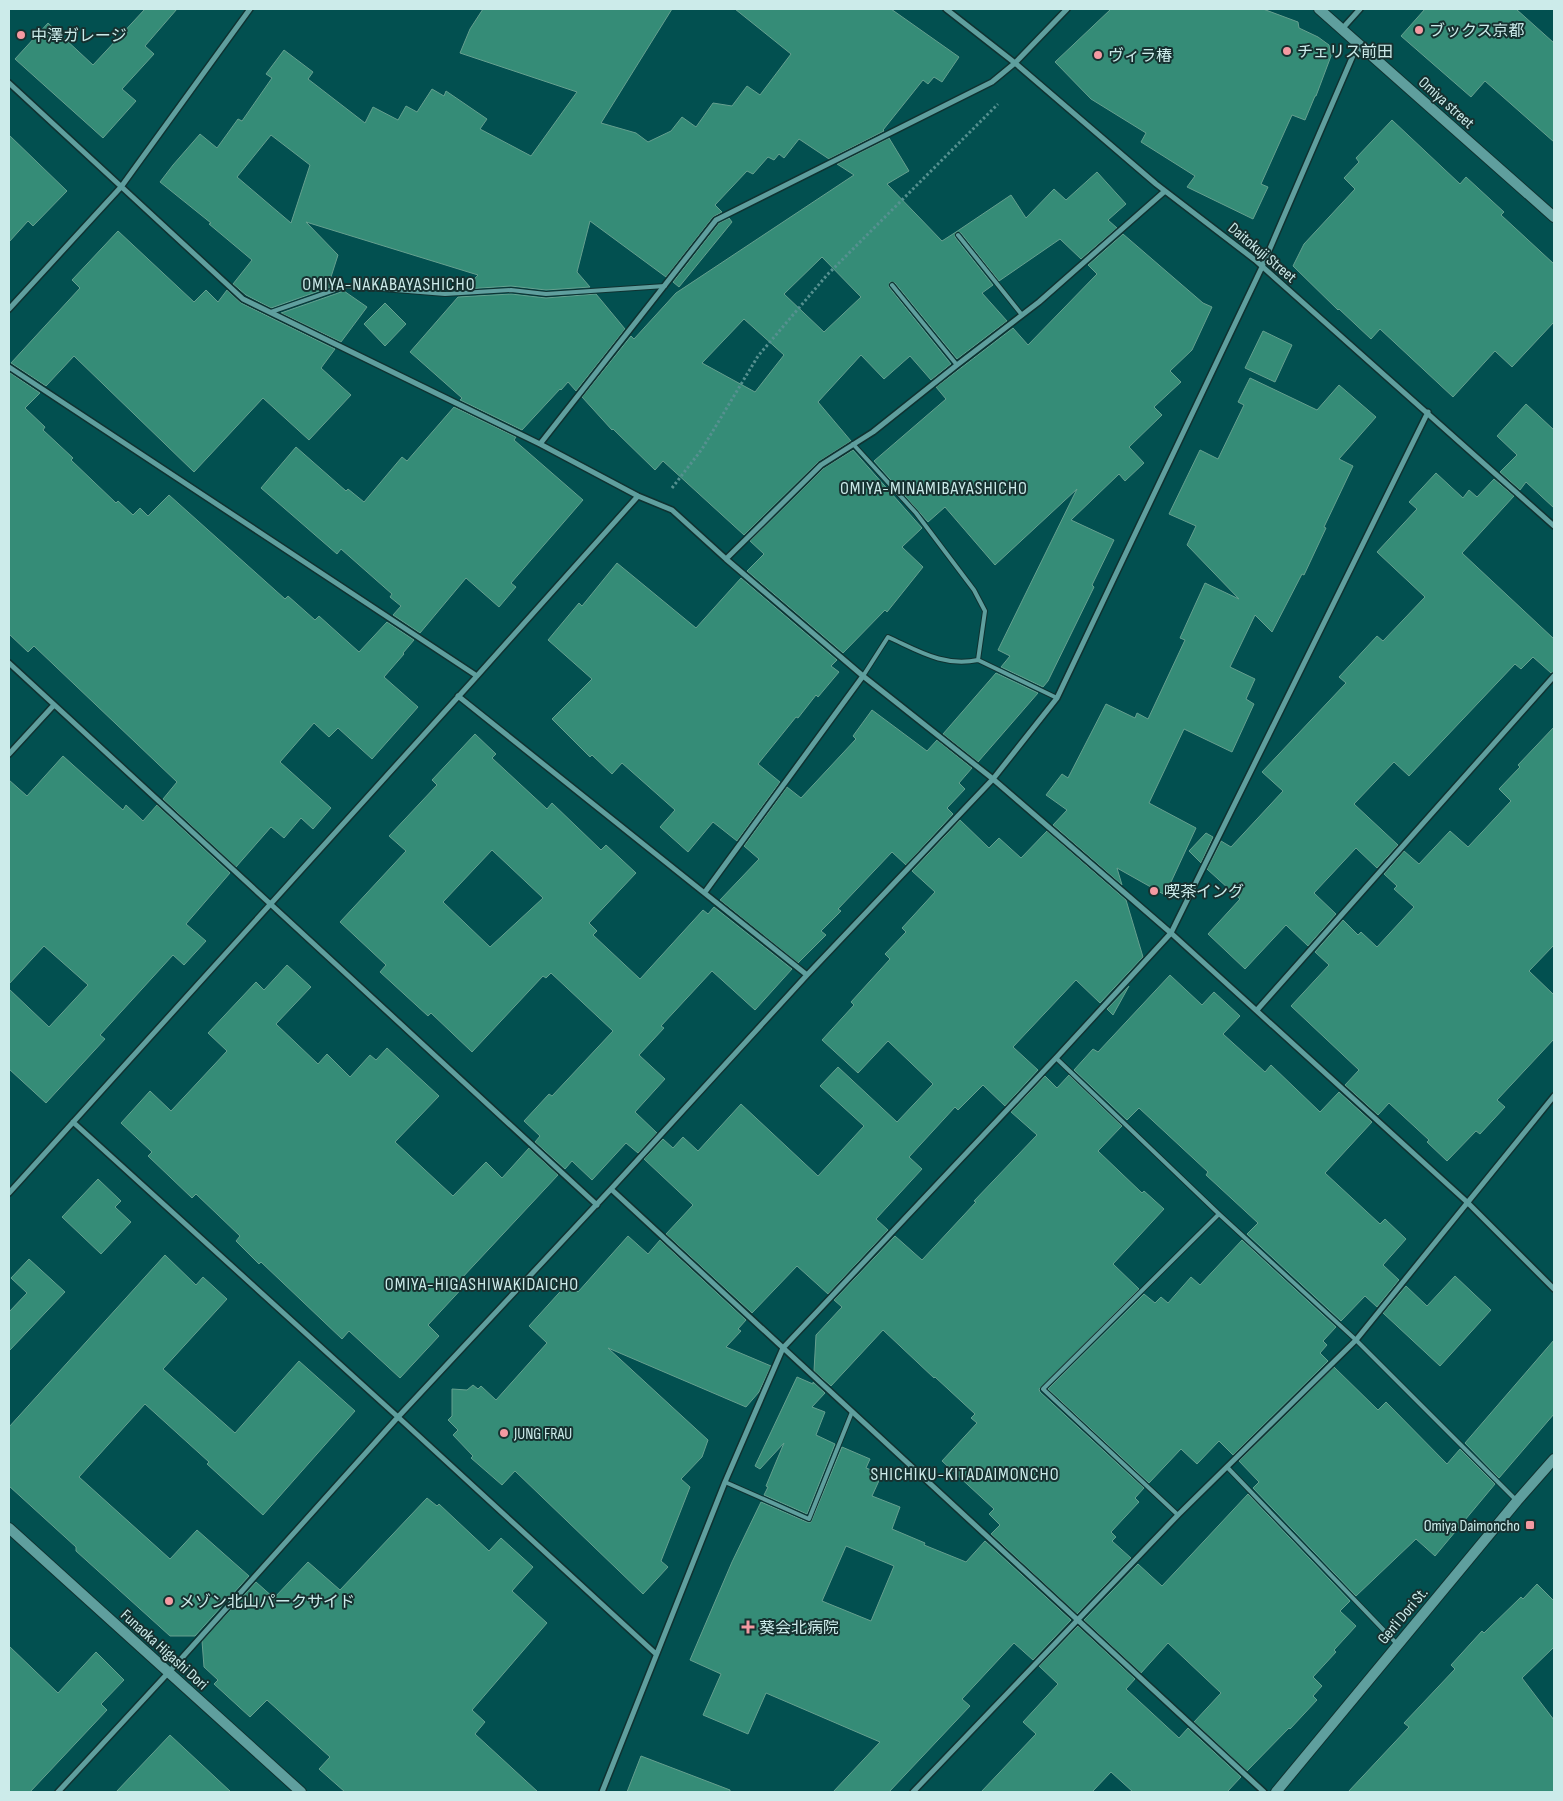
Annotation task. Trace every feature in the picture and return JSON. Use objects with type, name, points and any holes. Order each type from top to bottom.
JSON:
[{"type":"street","points":[[9,309],[121,187],[250,9]]},
{"type":"street","name":"Daitokuji Street","points":[[946,9],[1015,63],[1165,191],[1256,260],[1554,526]]},
{"type":"street","points":[[540,444],[716,220],[992,82],[1015,63],[1067,9]]},
{"type":"street","name":"Omiya street","points":[[1319,9],[1553,213]]},
{"type":"street","points":[[1342,29],[1360,9]]},
{"type":"street","points":[[58,1792],[169,1672],[398,1417],[807,975],[993,779],[1057,698],[1262,267],[1358,43]]},
{"type":"street","points":[[9,83],[242,299],[540,444],[638,496],[672,510],[726,559],[863,676],[993,779],[1171,933],[1468,1202],[1554,1289]]},
{"type":"street","points":[[726,559],[821,465],[873,432],[1039,302],[1165,191]]},
{"type":"street","points":[[9,367],[477,676]]},
{"type":"street","points":[[602,1792],[725,1482],[783,1348],[1171,933],[1428,412]]},
{"type":"street","points":[[9,1193],[638,496]]},
{"type":"street","points":[[9,664],[597,1204]]},
{"type":"street","points":[[705,892],[863,676]]},
{"type":"street","points":[[1257,1010],[1554,676]]},
{"type":"street","points":[[458,696],[807,975]]},
{"type":"street","points":[[9,754],[54,705]]},
{"type":"street","points":[[913,1792],[1178,1515],[1356,1340],[1554,1096]]},
{"type":"street","points":[[73,1122],[656,1654]]},
{"type":"street","points":[[611,1189],[1264,1792]]},
{"type":"street","name":"Gen'i Dori St.","points":[[1276,1792],[1517,1500],[1554,1459]]},
{"type":"street","name":"Funaoka Higashi Dori","points":[[9,1528],[301,1792]]},
{"type":"lane","points":[[958,235],[1022,315]]},
{"type":"lane","points":[[892,285],[957,365]]},
{"type":"lane","points":[[271,312],[346,286],[445,294],[511,290],[546,294],[664,286]]},
{"type":"lane","points":[[852,444],[916,513],[974,590],[985,611],[978,660]]},
{"type":"lane","points":[[863,676],[888,637],[938,660],[965,662],[978,660],[1057,698]]},
{"type":"lane","points":[[1056,1058],[1219,1214],[1356,1340],[1517,1500]]},
{"type":"lane","points":[[1178,1515],[1043,1389],[1219,1214]]},
{"type":"lane","points":[[725,1482],[809,1519],[852,1412]]},
{"type":"lane","points":[[1227,1466],[1398,1644]]},
{"type":"path","points":[[660,505],[702,449],[758,356],[827,275],[1028,74]]},
{"type":"building","points":[[145,9],[177,9],[145,46],[154,54],[122,89],[136,101],[103,138],[15,59],[48,23],[93,65]]},
{"type":"building","points":[[483,9],[672,9],[601,123],[636,133],[648,142],[671,131],[682,117],[696,127],[713,103],[732,106],[747,86],[760,95],[791,54],[735,9],[891,9],[959,57],[942,82],[934,77],[928,84],[923,80],[884,131],[829,159],[799,139],[784,158],[779,154],[774,160],[768,157],[753,174],[747,171],[715,205],[722,212],[713,217],[666,277],[590,221],[577,272],[590,287],[546,290],[511,286],[465,289],[478,275],[306,222],[338,255],[330,280],[336,285],[271,308],[246,295],[233,284],[252,260],[209,224],[211,223],[160,182],[200,134],[217,148],[238,119],[242,121],[272,78],[266,74],[284,50],[313,72],[308,79],[365,123],[373,107],[398,120],[406,106],[417,112],[432,89],[444,96],[446,91],[487,119],[480,129],[531,156],[577,92],[460,53],[470,29]],"holes":[[[271,135],[310,165],[291,223],[237,177]]]},
{"type":"building","points":[[1111,9],[1263,9],[1298,22],[1299,28],[1318,37],[1329,45],[1331,56],[1316,96],[1305,120],[1292,115],[1261,184],[1268,187],[1253,219],[1187,187],[1195,176],[1141,142],[1146,133],[1091,99],[1055,62]]},
{"type":"building","points":[[1425,9],[1516,9],[1554,43],[1554,142],[1485,81],[1471,97],[1401,36]]},
{"type":"building","points":[[1392,120],[1460,184],[1466,177],[1504,212],[1501,215],[1554,264],[1554,322],[1512,367],[1495,351],[1453,397],[1380,329],[1371,339],[1293,266],[1304,244],[1355,189],[1344,178],[1359,162],[1356,158]]},
{"type":"building","points":[[9,135],[67,191],[33,226],[28,221],[9,242]]},
{"type":"building","points":[[889,138],[909,171],[887,184],[942,241],[956,232],[955,237],[993,285],[982,293],[1007,321],[957,359],[895,283],[890,282],[889,287],[951,364],[931,380],[910,356],[884,379],[861,355],[818,402],[851,441],[818,462],[744,535],[663,461],[655,470],[612,430],[582,397],[631,336],[634,339],[676,293],[854,175],[837,164]],"holes":[[[822,257],[861,297],[824,332],[784,294]],[[744,319],[784,355],[755,392],[702,363]]]},
{"type":"building","points":[[1097,172],[1126,204],[1108,220],[1117,228],[1081,259],[1060,239],[999,281],[961,233],[956,232],[1011,195],[1026,218],[1054,189],[1066,200]]},
{"type":"building","points":[[729,218],[732,222],[679,287],[673,282],[719,223]]},
{"type":"building","points":[[118,231],[194,302],[206,290],[218,302],[227,290],[241,303],[335,349],[321,368],[351,395],[309,440],[263,398],[194,472],[74,356],[46,386],[11,363],[80,288],[72,280]]},
{"type":"building","points":[[1123,234],[1203,303],[1212,307],[1192,350],[1170,371],[1181,382],[1154,407],[1162,415],[1129,447],[1144,463],[1125,481],[1119,474],[1071,520],[1114,540],[1092,585],[1094,587],[1048,681],[1043,687],[1001,667],[1010,656],[998,650],[1077,489],[995,565],[945,507],[928,522],[874,461],[946,399],[936,387],[1013,328],[1028,345],[1097,274],[1088,265]]},
{"type":"building","points":[[344,291],[367,307],[341,342],[281,313]]},
{"type":"building","points":[[511,294],[546,298],[596,294],[625,329],[576,391],[568,382],[522,430],[460,400],[462,398],[410,352],[458,297]]},
{"type":"building","points":[[385,303],[406,324],[385,346],[364,324]]},
{"type":"building","points":[[1263,331],[1292,345],[1275,382],[1245,368]]},
{"type":"building","points":[[9,372],[40,393],[25,408],[45,427],[43,430],[116,503],[118,501],[133,515],[140,508],[148,516],[169,495],[285,599],[288,596],[315,620],[319,616],[359,652],[387,622],[414,640],[384,677],[418,707],[372,759],[338,728],[329,737],[314,723],[280,762],[331,808],[313,829],[301,818],[284,838],[271,827],[236,867],[163,799],[177,782],[34,646],[28,652],[9,634]]},
{"type":"building","points":[[1250,378],[1317,410],[1339,385],[1376,417],[1339,459],[1353,466],[1304,575],[1302,574],[1272,632],[1255,615],[1230,667],[1255,679],[1246,699],[1254,704],[1232,752],[1184,729],[1149,803],[1196,828],[1165,895],[1117,868],[1122,885],[1053,825],[1067,810],[1046,795],[1062,774],[1068,778],[1106,704],[1135,718],[1137,713],[1148,719],[1185,640],[1180,638],[1205,583],[1239,599],[1187,545],[1196,526],[1169,514],[1200,450],[1218,459],[1244,405],[1238,402]]},
{"type":"building","points":[[1526,404],[1554,430],[1554,508],[1526,482],[1520,490],[1500,472],[1517,455],[1497,436]]},
{"type":"building","points":[[454,407],[516,437],[514,440],[583,500],[511,583],[516,587],[499,607],[466,578],[420,633],[393,615],[401,606],[390,597],[392,594],[341,549],[337,554],[261,488],[296,447],[346,491],[348,489],[364,502],[402,457],[407,461]]},
{"type":"building","points":[[853,450],[922,528],[902,547],[923,567],[887,612],[885,610],[843,653],[747,571],[764,554],[750,541],[824,468]]},
{"type":"building","points":[[1436,473],[1463,498],[1469,490],[1477,497],[1494,479],[1514,496],[1462,553],[1554,639],[1554,672],[1551,673],[1533,657],[1521,669],[1515,664],[1409,776],[1394,762],[1354,804],[1398,845],[1377,868],[1356,848],[1314,893],[1336,914],[1308,946],[1286,925],[1245,969],[1208,934],[1240,899],[1207,869],[1221,841],[1231,847],[1283,791],[1262,772],[1346,683],[1339,677],[1377,636],[1383,641],[1425,597],[1377,552],[1417,509],[1409,502]]},
{"type":"building","points":[[617,563],[696,628],[741,578],[837,660],[831,666],[839,672],[818,697],[816,695],[798,718],[796,717],[758,764],[780,782],[737,841],[713,822],[688,852],[660,827],[675,810],[622,763],[612,774],[592,755],[590,757],[552,719],[592,679],[548,640],[579,603],[582,606]]},
{"type":"building","points":[[996,673],[1038,693],[978,762],[943,734]]},
{"type":"building","points":[[872,710],[927,751],[937,740],[972,768],[959,783],[965,789],[947,808],[953,814],[906,865],[892,852],[838,909],[841,911],[821,931],[826,935],[798,963],[720,900],[759,859],[744,846],[787,787],[801,798],[856,739],[853,736]]},
{"type":"building","points":[[1554,727],[1554,945],[1529,971],[1554,995],[1554,1039],[1497,1100],[1505,1107],[1480,1134],[1476,1131],[1447,1161],[1427,1142],[1429,1140],[1389,1103],[1378,1115],[1345,1085],[1359,1070],[1291,1006],[1329,965],[1315,952],[1343,920],[1358,935],[1361,932],[1377,947],[1414,907],[1394,889],[1397,886],[1384,874],[1404,851],[1419,864],[1450,831],[1468,847],[1511,801],[1499,789],[1520,767],[1518,765]]},
{"type":"building","points":[[475,734],[496,754],[492,758],[547,809],[552,803],[601,850],[606,845],[636,873],[589,923],[597,931],[593,935],[640,979],[703,910],[708,914],[714,907],[792,969],[755,1010],[712,971],[661,1026],[664,1028],[639,1055],[665,1079],[635,1112],[657,1133],[638,1153],[626,1143],[592,1180],[572,1161],[565,1169],[535,1142],[540,1136],[524,1121],[549,1094],[552,1096],[613,1031],[551,973],[546,978],[543,976],[472,1052],[431,1013],[428,1016],[380,972],[386,965],[340,922],[406,851],[389,836],[437,785],[432,780]],"holes":[[[492,850],[543,898],[490,947],[443,902]]]},
{"type":"building","points":[[63,756],[123,810],[126,805],[143,821],[157,805],[230,873],[186,924],[206,941],[184,965],[173,955],[100,1035],[105,1039],[46,1103],[9,1069],[9,989],[49,1027],[88,985],[44,946],[9,984],[9,780],[27,796]]},
{"type":"building","points":[[960,820],[989,848],[999,838],[1021,858],[1047,831],[1126,900],[1143,957],[1100,1003],[1076,980],[1013,1047],[1038,1070],[1005,1106],[983,1085],[958,1110],[955,1107],[909,1157],[922,1169],[876,1219],[888,1230],[828,1294],[797,1266],[752,1313],[666,1234],[693,1205],[644,1159],[663,1139],[673,1148],[683,1137],[698,1151],[741,1104],[818,1176],[864,1126],[820,1086],[838,1067],[897,1122],[933,1084],[888,1041],[858,1073],[822,1040],[854,1005],[851,1002],[890,959],[885,954],[906,932],[902,928],[935,892],[912,871]]},
{"type":"building","points":[[1206,833],[1213,837],[1201,863],[1189,851]]},
{"type":"building","points":[[287,965],[311,987],[276,1024],[318,1064],[327,1054],[350,1077],[370,1055],[376,1060],[387,1048],[439,1096],[395,1142],[453,1196],[486,1162],[502,1178],[529,1148],[558,1175],[461,1279],[466,1284],[428,1325],[439,1336],[400,1378],[349,1331],[342,1339],[261,1262],[259,1264],[236,1241],[240,1236],[196,1194],[192,1198],[148,1156],[152,1152],[121,1123],[150,1091],[171,1111],[227,1051],[208,1033],[256,982],[264,990]]},
{"type":"building","points":[[1170,975],[1202,1005],[1214,992],[1240,1016],[1223,1034],[1265,1072],[1271,1065],[1320,1112],[1339,1092],[1372,1122],[1325,1173],[1380,1224],[1385,1219],[1406,1239],[1383,1265],[1399,1280],[1377,1307],[1365,1296],[1341,1321],[1247,1234],[1258,1223],[1206,1175],[1208,1172],[1139,1108],[1127,1120],[1074,1070],[1093,1049],[1098,1052]]},
{"type":"building","points":[[1129,986],[1113,1015],[1107,1009]]},
{"type":"building","points":[[1069,1075],[1122,1126],[1098,1151],[1142,1193],[1144,1191],[1164,1209],[1113,1264],[1139,1289],[1039,1389],[1144,1488],[1135,1498],[1139,1502],[1111,1532],[1116,1537],[1112,1541],[1131,1558],[1077,1614],[991,1534],[1000,1525],[989,1514],[994,1509],[942,1461],[977,1423],[971,1418],[975,1414],[935,1377],[883,1330],[831,1386],[814,1371],[816,1335],[842,1307],[834,1300],[895,1236],[922,1260],[976,1202],[974,1201],[1037,1135],[1011,1112],[1045,1076],[1057,1088]]},
{"type":"building","points":[[98,1179],[121,1201],[115,1207],[131,1222],[101,1254],[62,1217]]},
{"type":"building","points":[[628,1236],[648,1254],[660,1240],[746,1320],[738,1329],[741,1331],[726,1347],[771,1366],[759,1392],[746,1407],[608,1348],[708,1440],[702,1457],[681,1479],[690,1487],[661,1561],[668,1567],[643,1594],[515,1471],[502,1485],[471,1458],[473,1456],[453,1435],[458,1430],[448,1420],[452,1416],[452,1389],[467,1390],[473,1385],[478,1389],[481,1386],[496,1400],[547,1343],[529,1326],[568,1283],[578,1292]]},
{"type":"building","points":[[1242,1240],[1336,1327],[1323,1341],[1327,1345],[1320,1353],[1328,1361],[1233,1455],[1219,1441],[1197,1464],[1181,1449],[1149,1483],[1048,1389],[1144,1294],[1155,1303],[1161,1297],[1168,1303],[1191,1277],[1200,1285]]},
{"type":"building","points":[[165,1255],[196,1285],[203,1277],[227,1299],[163,1369],[235,1433],[299,1361],[355,1411],[263,1515],[207,1464],[209,1462],[145,1404],[79,1477],[170,1559],[197,1530],[249,1576],[195,1636],[170,1636],[76,1551],[76,1547],[9,1486],[9,1427]]},
{"type":"building","points":[[29,1259],[65,1292],[9,1351],[9,1312],[27,1293],[11,1278]]},
{"type":"building","points":[[1455,1276],[1491,1310],[1440,1366],[1383,1313],[1406,1286],[1427,1306]]},
{"type":"building","points":[[1554,1340],[1554,1414],[1499,1478],[1465,1443]]},
{"type":"building","points":[[1334,1367],[1378,1410],[1386,1402],[1447,1464],[1460,1449],[1495,1484],[1435,1556],[1416,1539],[1356,1596],[1253,1488],[1259,1482],[1239,1461]]},
{"type":"building","points":[[797,1377],[813,1384],[813,1382],[825,1393],[812,1407],[825,1412],[816,1435],[835,1444],[807,1514],[764,1495],[784,1443],[760,1469],[755,1466]]},
{"type":"building","points":[[842,1447],[870,1459],[866,1468],[882,1474],[872,1496],[900,1507],[892,1529],[925,1543],[924,1545],[966,1562],[985,1541],[1071,1620],[1033,1660],[1014,1643],[962,1699],[970,1706],[889,1792],[833,1792],[880,1742],[766,1693],[748,1734],[703,1715],[721,1674],[690,1660],[732,1562],[761,1502],[811,1522]],"holes":[[[846,1546],[894,1566],[871,1621],[822,1601]]]},
{"type":"building","points":[[1248,1494],[1350,1601],[1340,1611],[1356,1626],[1313,1677],[1322,1686],[1313,1696],[1317,1700],[1247,1771],[1194,1722],[1221,1693],[1168,1643],[1141,1673],[1084,1620],[1138,1564],[1162,1586]]},
{"type":"building","points":[[427,1498],[437,1506],[439,1504],[489,1551],[501,1538],[533,1567],[512,1591],[547,1623],[472,1710],[485,1722],[475,1734],[538,1792],[345,1792],[319,1769],[330,1757],[267,1700],[250,1717],[214,1684],[218,1680],[204,1667],[202,1641],[256,1582],[274,1598],[308,1562],[340,1590]]},
{"type":"building","points":[[1537,1584],[1554,1601],[1554,1647],[1522,1678],[1554,1720],[1554,1792],[1348,1792],[1409,1727],[1404,1723],[1455,1669],[1451,1665],[1482,1631],[1484,1633],[1521,1597],[1523,1599]]},
{"type":"building","points":[[1078,1626],[1135,1679],[1126,1689],[1179,1738],[1188,1728],[1241,1777],[1227,1792],[1133,1792],[1111,1772],[1092,1792],[981,1792],[1036,1734],[1023,1722],[1058,1684],[1039,1666]]},
{"type":"building","points":[[9,1646],[58,1693],[96,1652],[124,1680],[101,1704],[107,1710],[30,1792],[9,1792]]},
{"type":"building","points":[[170,1735],[231,1792],[116,1792]]},
{"type":"building","points":[[641,1756],[730,1790],[730,1792],[627,1792]]},
{"type":"place","name":"ブックス京都","points":[[1419,30]]},
{"type":"place","name":"中澤ガレージ","points":[[21,35]]},
{"type":"place","name":"チェリス前田","points":[[1287,51]]},
{"type":"place","name":"ヴィラ椿","points":[[1098,55]]},
{"type":"place","name":"喫茶イング","points":[[1154,891]]},
{"type":"place","name":"JUNG FRAU","points":[[504,1433]]},
{"type":"place","name":"Omiya Daimoncho","points":[[1530,1525]]},
{"type":"place","name":"メゾン北山パークサイド","points":[[169,1601]]},
{"type":"place","name":"葵会北病院","points":[[748,1627]]},
{"type":"district","name":"OMIYA-NAKABAYASHICHO","points":[[389,284]]},
{"type":"district","name":"OMIYA-MINAMIBAYASHICHO","points":[[934,488]]},
{"type":"district","name":"OMIYA-HIGASHIWAKIDAICHO","points":[[482,1284]]},
{"type":"district","name":"SHICHIKU-KITADAIMONCHO","points":[[965,1474]]}]
